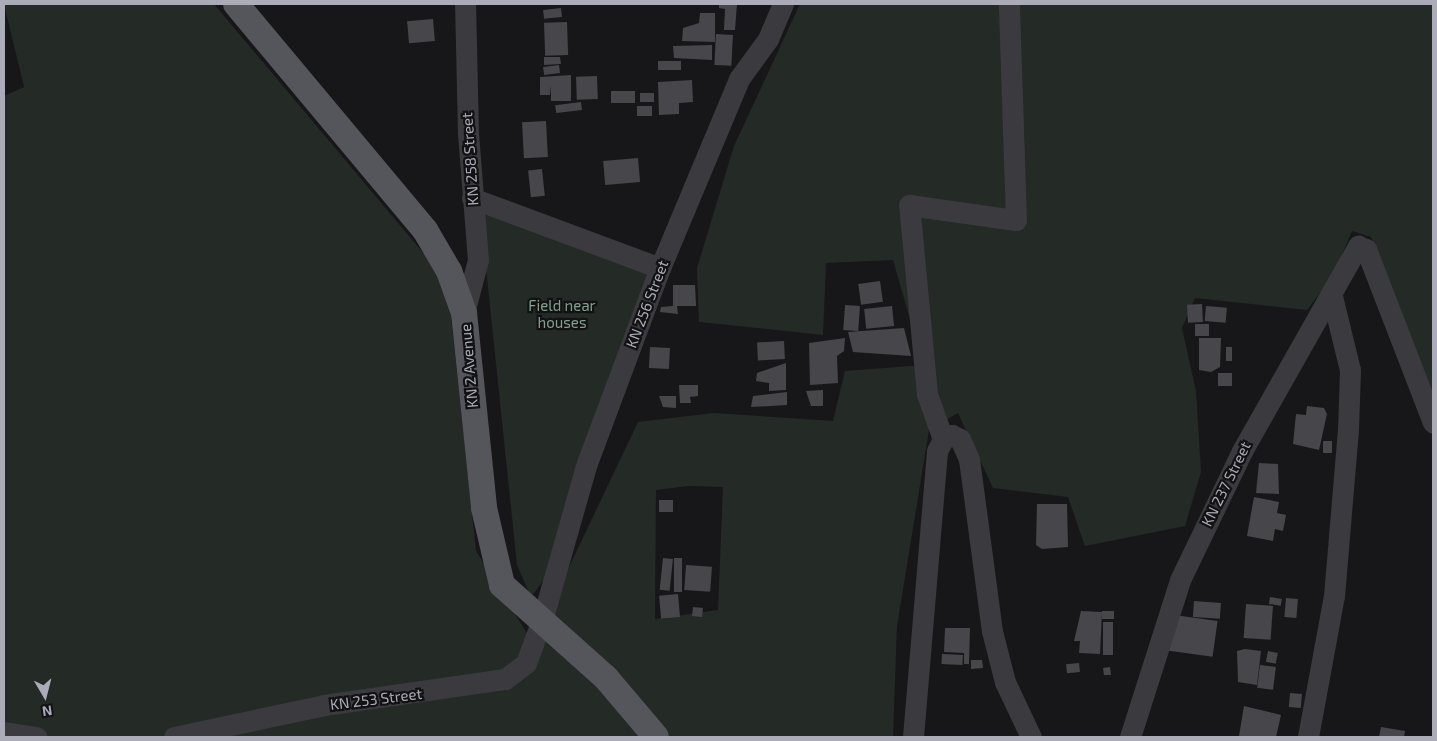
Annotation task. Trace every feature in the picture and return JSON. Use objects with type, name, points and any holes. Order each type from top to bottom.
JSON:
[{"type":"main road","name":"KN 2 Avenue","points":[[236,4],[425,230],[449,271],[464,313],[474,434],[494,559],[502,585],[543,618],[640,713],[656,737]]},
{"type":"street","name":"KN 258 Street","points":[[464,313],[478,260],[472,198],[465,4]]},
{"type":"street","name":"KN 256 Street","points":[[543,618],[587,463],[660,268],[739,79],[768,39],[783,4]]},
{"type":"street","points":[[943,439],[927,394],[909,205],[1016,220],[1009,4]]},
{"type":"street","points":[[472,198],[660,268]]},
{"type":"street","name":"KN 237 Street","points":[[1130,737],[1180,580],[1242,451],[1299,345],[1332,296],[1358,246],[1366,249],[1433,423]]},
{"type":"street","points":[[1308,737],[1334,596],[1348,430],[1350,370],[1332,296]]},
{"type":"street","points":[[913,737],[937,451],[943,439],[952,435],[960,439],[970,459],[992,631],[1005,682],[1031,737]]},
{"type":"street","name":"KN 253 Street","points":[[174,737],[324,705],[505,679],[526,663],[543,618]]},
{"type":"street","points":[[4,732],[37,737]]},
{"type":"green space","points":[[4,4],[214,4],[435,267],[450,308],[476,551],[533,643],[638,422],[714,413],[833,421],[845,371],[923,365],[893,260],[826,263],[823,335],[699,322],[697,268],[734,146],[800,4],[1433,4],[1433,405],[1371,237],[1352,231],[1333,276],[1307,310],[1195,298],[1182,328],[1196,391],[1201,472],[1185,526],[1085,546],[1068,497],[993,488],[958,413],[929,430],[897,626],[893,737],[4,737],[4,96],[24,87]],"holes":[[[689,486],[723,487],[718,610],[655,619],[656,490]]]},
{"type":"green space","name":"Field near houses","points":[[480,210],[652,270],[543,581],[531,597],[517,565]]},
{"type":"building","points":[[719,4],[737,4],[735,30],[724,30],[725,9],[719,8]]},
{"type":"building","points":[[561,8],[562,17],[544,19],[543,10]]},
{"type":"building","points":[[700,13],[715,13],[715,42],[682,41],[683,28],[699,23]]},
{"type":"building","points":[[433,19],[435,41],[409,43],[407,21]]},
{"type":"building","points":[[567,22],[568,55],[545,56],[544,23]]},
{"type":"building","points":[[716,34],[733,35],[731,66],[714,65]]},
{"type":"building","points":[[712,45],[712,60],[674,58],[673,46]]},
{"type":"building","points":[[544,57],[560,57],[561,64],[544,65]]},
{"type":"building","points":[[658,61],[681,61],[681,70],[658,70]]},
{"type":"building","points":[[559,65],[560,73],[544,75],[543,67]]},
{"type":"building","points":[[571,75],[571,101],[551,101],[551,86],[550,95],[540,95],[540,77]]},
{"type":"building","points":[[597,76],[598,99],[577,100],[576,77]]},
{"type":"building","points":[[692,80],[693,102],[679,103],[679,114],[659,115],[658,82]]},
{"type":"building","points":[[611,91],[635,91],[635,103],[611,103]]},
{"type":"building","points":[[640,93],[654,93],[654,102],[640,102]]},
{"type":"building","points":[[581,102],[582,110],[556,113],[555,105]]},
{"type":"building","points":[[637,106],[652,106],[652,116],[637,116]]},
{"type":"building","points":[[546,121],[548,157],[524,158],[522,122]]},
{"type":"building","points":[[638,158],[640,182],[605,185],[603,161]]},
{"type":"building","points":[[542,169],[545,196],[531,197],[528,170]]},
{"type":"building","points":[[880,281],[883,302],[861,305],[858,284]]},
{"type":"building","points":[[673,285],[695,285],[696,306],[677,306],[678,314],[660,312],[661,307],[673,306]]},
{"type":"building","points":[[1202,304],[1203,322],[1188,323],[1187,305]]},
{"type":"building","points":[[845,305],[860,306],[858,331],[843,330]]},
{"type":"building","points":[[892,306],[894,326],[866,329],[864,309]]},
{"type":"building","points":[[1206,306],[1227,308],[1226,323],[1205,321]]},
{"type":"building","points":[[1195,324],[1209,324],[1209,336],[1195,336]]},
{"type":"building","points":[[904,328],[911,356],[853,352],[848,332]]},
{"type":"building","points":[[845,338],[844,351],[837,356],[838,383],[810,385],[809,343]]},
{"type":"building","points":[[1199,338],[1221,338],[1220,367],[1211,372],[1199,370]]},
{"type":"building","points":[[784,341],[785,359],[758,360],[757,342]]},
{"type":"building","points":[[650,347],[670,348],[669,369],[649,368]]},
{"type":"building","points":[[1226,347],[1232,347],[1232,361],[1226,361]]},
{"type":"building","points":[[786,363],[786,390],[769,391],[769,383],[756,381],[757,373]]},
{"type":"building","points":[[1218,373],[1232,373],[1232,386],[1218,386]]},
{"type":"building","points":[[679,385],[698,385],[698,396],[690,397],[691,403],[680,403]]},
{"type":"building","points":[[823,390],[823,406],[811,406],[806,391]]},
{"type":"building","points":[[787,392],[787,405],[751,407],[753,396]]},
{"type":"building","points":[[659,396],[676,396],[676,408],[663,407]]},
{"type":"building","points":[[1307,406],[1324,408],[1327,414],[1319,450],[1293,444],[1296,414],[1306,415]]},
{"type":"building","points":[[1323,441],[1332,441],[1332,453],[1323,453]]},
{"type":"building","points":[[1259,463],[1278,464],[1279,494],[1256,493]]},
{"type":"building","points":[[1254,497],[1279,502],[1277,513],[1286,515],[1283,531],[1275,529],[1273,541],[1247,536]]},
{"type":"building","points":[[659,500],[673,500],[673,512],[659,512]]},
{"type":"building","points":[[1037,504],[1067,504],[1068,547],[1042,549],[1036,545]]},
{"type":"building","points":[[663,558],[673,559],[670,591],[660,590]]},
{"type":"building","points":[[674,558],[682,558],[682,592],[674,592]]},
{"type":"building","points":[[686,565],[712,567],[710,592],[684,590]]},
{"type":"building","points":[[678,594],[680,617],[661,619],[659,596]]},
{"type":"building","points":[[1270,597],[1282,599],[1281,606],[1269,604]]},
{"type":"building","points":[[1286,598],[1298,599],[1296,618],[1284,617]]},
{"type":"building","points":[[1194,601],[1221,603],[1220,619],[1193,617]]},
{"type":"building","points":[[1246,604],[1273,606],[1271,640],[1244,638]]},
{"type":"building","points":[[693,607],[703,608],[702,617],[692,616]]},
{"type":"building","points":[[1081,611],[1102,612],[1100,654],[1079,653],[1080,641],[1074,641]]},
{"type":"building","points":[[1102,611],[1114,611],[1114,619],[1102,619]]},
{"type":"building","points":[[1174,615],[1218,621],[1213,657],[1169,651]]},
{"type":"building","points":[[1103,622],[1113,622],[1113,655],[1103,655]]},
{"type":"building","points":[[945,628],[970,628],[969,664],[964,664],[964,653],[944,652]]},
{"type":"building","points":[[1245,649],[1261,651],[1257,685],[1238,682],[1237,651]]},
{"type":"building","points":[[1268,651],[1278,653],[1276,664],[1266,662]]},
{"type":"building","points":[[942,654],[963,655],[962,665],[941,664]]},
{"type":"building","points":[[971,660],[982,660],[983,668],[971,669]]},
{"type":"building","points":[[1079,663],[1080,672],[1067,673],[1066,664]]},
{"type":"building","points":[[1260,665],[1276,667],[1273,690],[1257,688]]},
{"type":"building","points":[[1110,667],[1111,675],[1104,675],[1103,668]]},
{"type":"building","points":[[1290,693],[1302,694],[1301,708],[1289,707]]},
{"type":"building","points":[[1244,706],[1281,715],[1276,737],[1239,736]]},
{"type":"building","points":[[1381,727],[1405,731],[1404,737],[1379,737]]}]
